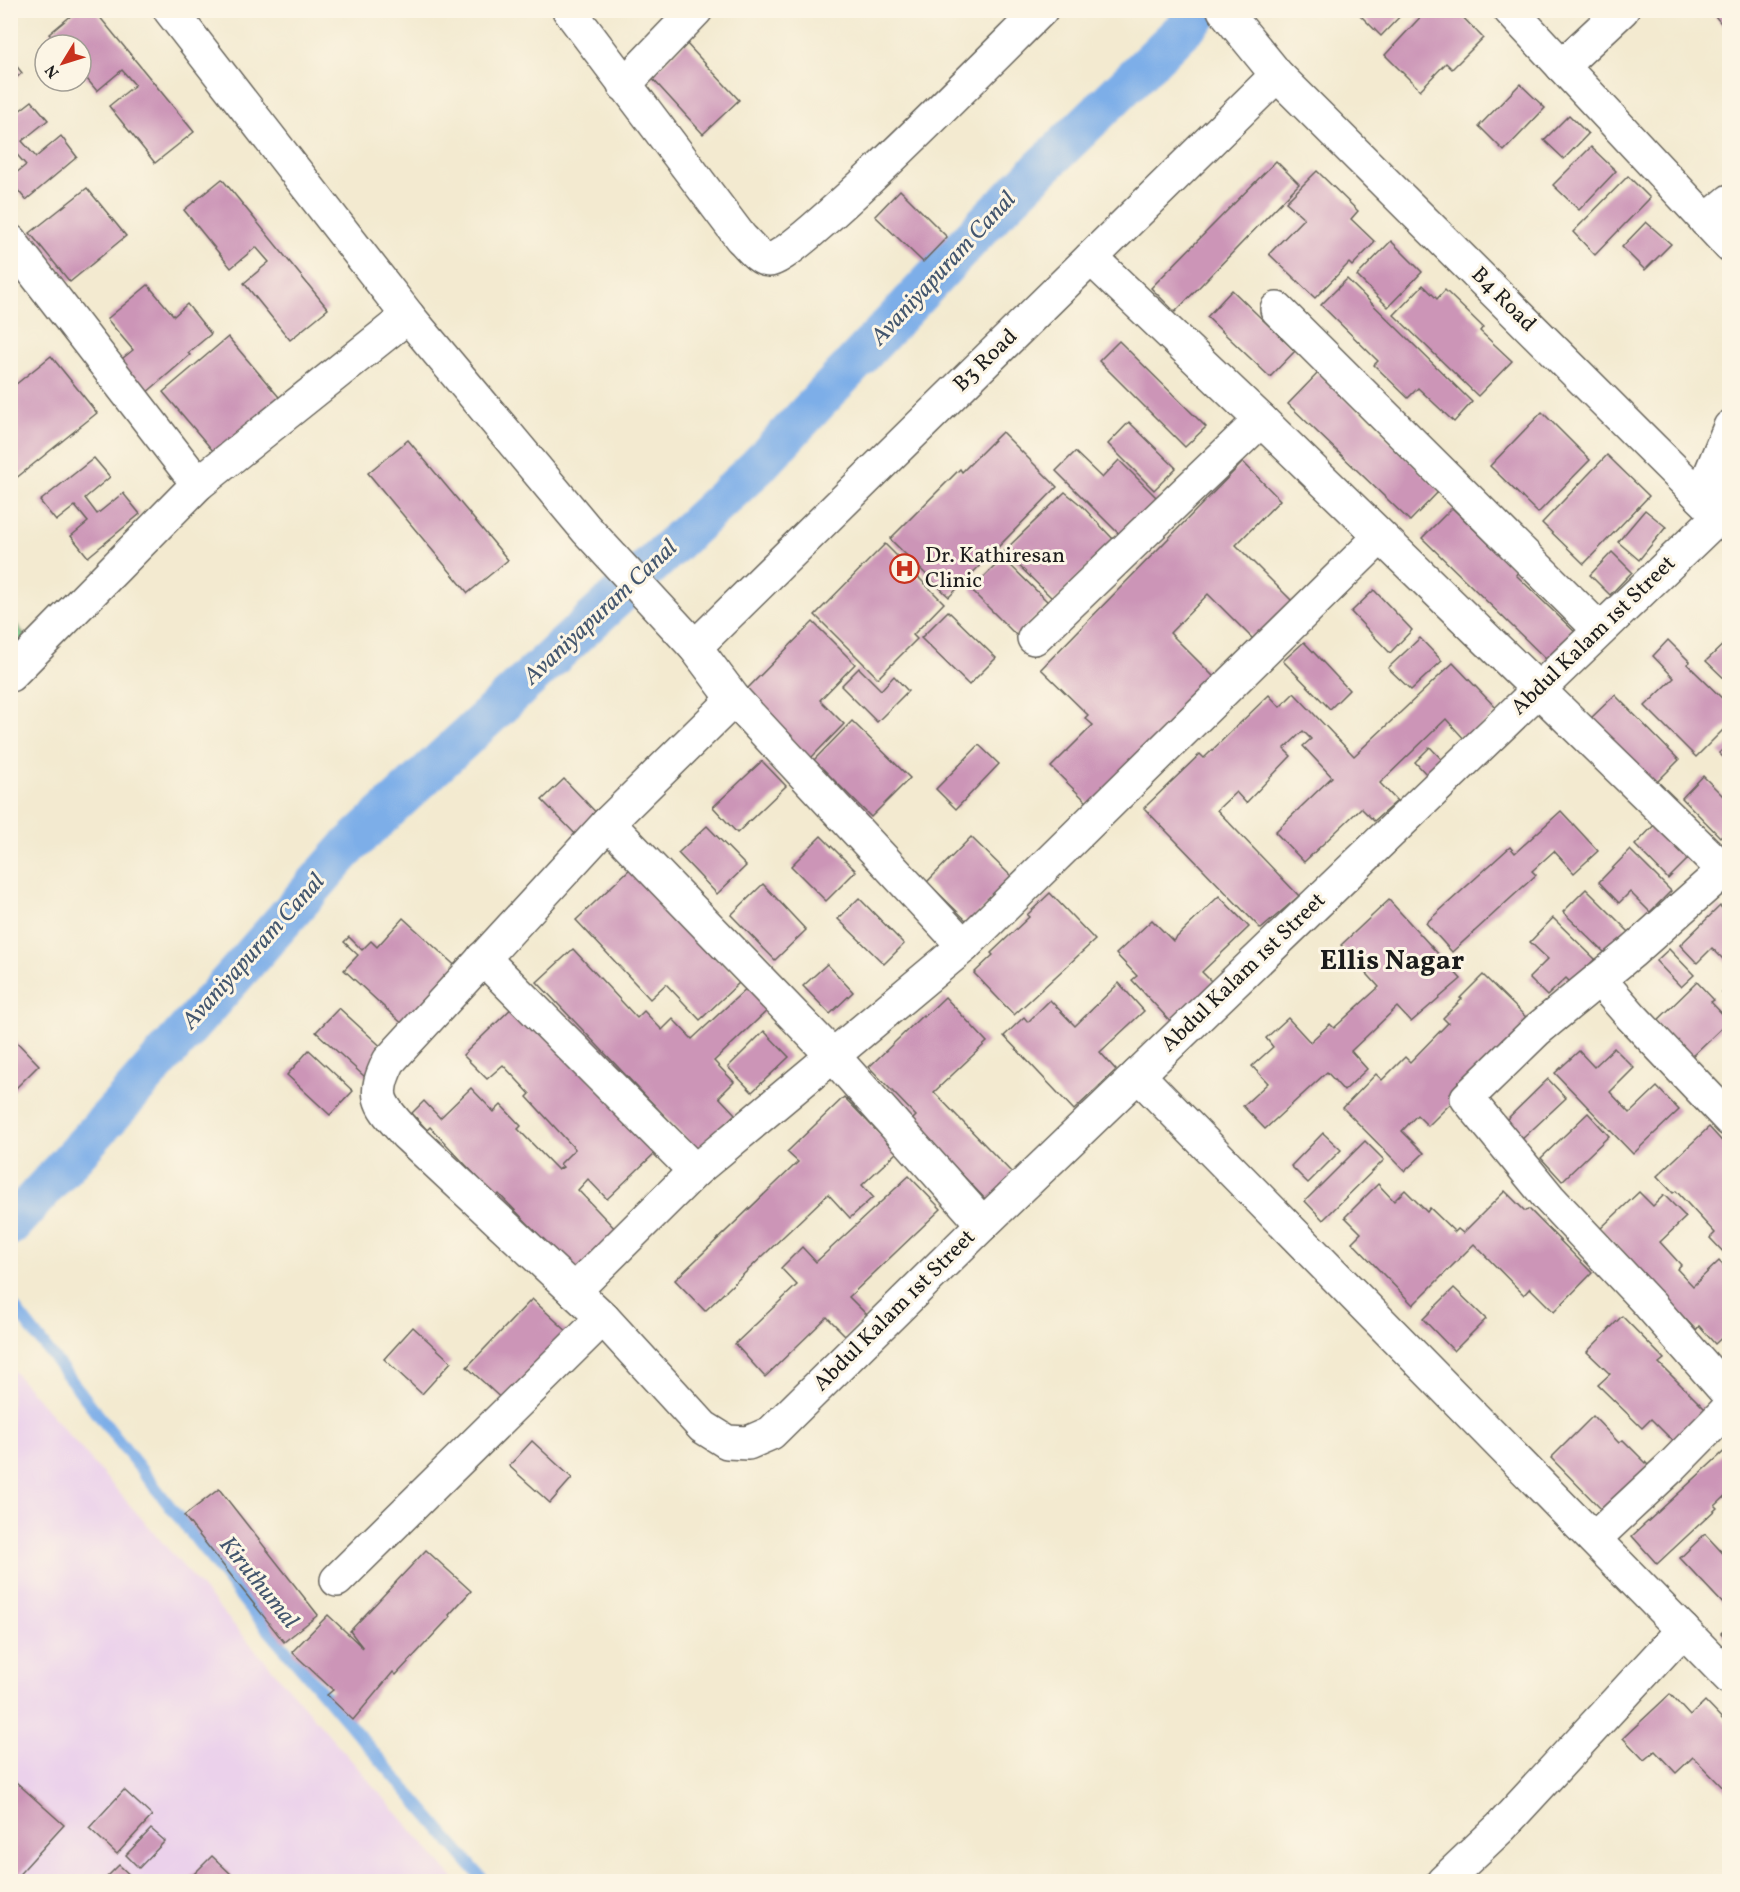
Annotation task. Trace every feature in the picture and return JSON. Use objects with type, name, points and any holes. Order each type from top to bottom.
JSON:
[{"type":"street","points":[[170,10],[408,316],[586,528],[695,647],[734,699],[964,946]]},
{"type":"street","points":[[569,10],[741,238],[762,258],[769,260],[794,247],[871,178],[1041,10]]},
{"type":"street","points":[[624,85],[696,10]]},
{"type":"street","points":[[1510,10],[1562,66],[1718,211],[1730,246]]},
{"type":"street","points":[[1562,66],[1622,10]]},
{"type":"street","name":"B4 Road","points":[[1240,18],[1277,75],[1717,513]]},
{"type":"street","name":"B3 Road","points":[[695,647],[1277,75]]},
{"type":"street","points":[[10,241],[198,484]]},
{"type":"street","points":[[1091,258],[1538,690],[1727,868],[1633,951],[1537,1030],[1467,1098],[1549,1198],[1650,1305],[1730,1396]]},
{"type":"street","points":[[1277,309],[1600,630]]},
{"type":"street","points":[[10,675],[198,484],[408,316]]},
{"type":"street","points":[[1034,638],[1260,420]]},
{"type":"street","points":[[1717,513],[1730,427]]},
{"type":"street","name":"Abdul Kalam 1st Street","points":[[603,1318],[703,1427],[727,1442],[748,1443],[771,1433],[983,1224],[1600,630],[1717,513]]},
{"type":"street","points":[[574,1290],[695,1171],[964,946],[1380,537]]},
{"type":"street","points":[[337,1580],[603,1318],[406,1134],[380,1100],[379,1080],[389,1061],[608,823],[734,699]]},
{"type":"street","points":[[608,823],[834,1057],[983,1224]]},
{"type":"street","points":[[1632,1017],[1633,951]]},
{"type":"street","points":[[483,958],[695,1171]]},
{"type":"street","points":[[1599,979],[1730,1120]]},
{"type":"street","points":[[1138,1075],[1730,1678]]},
{"type":"street","points":[[1594,1539],[1673,1465],[1730,1407]]},
{"type":"street","points":[[1443,1881],[1501,1827],[1683,1630]]},
{"type":"shaded area","points":[[11,1368],[456,1881],[11,1881]]},
{"type":"green space","points":[[11,617],[25,636],[10,649]]},
{"type":"building","points":[[78,10],[94,10],[194,132],[155,163],[109,106],[135,85],[122,70],[97,91],[93,86],[93,33],[50,33]]},
{"type":"building","points":[[1355,10],[1406,10],[1381,36]]},
{"type":"building","points":[[1427,10],[1456,10],[1483,38],[1452,69],[1446,63],[1420,90],[1385,55]]},
{"type":"building","points":[[1710,10],[1730,10],[1730,34]]},
{"type":"building","points":[[686,43],[739,100],[703,134],[650,76]]},
{"type":"building","points":[[10,58],[22,73],[10,83]]},
{"type":"building","points":[[1520,84],[1545,108],[1504,151],[1479,126]]},
{"type":"building","points":[[32,101],[48,120],[22,141],[36,157],[61,136],[77,157],[26,200],[10,181],[10,178],[26,165],[12,149],[10,151],[10,118]]},
{"type":"building","points":[[1569,115],[1588,134],[1564,159],[1544,140]]},
{"type":"building","points":[[1591,147],[1616,171],[1579,210],[1553,185]]},
{"type":"building","points":[[1276,161],[1299,184],[1175,312],[1151,288]]},
{"type":"building","points":[[1317,171],[1358,211],[1351,219],[1375,242],[1352,266],[1349,263],[1315,298],[1269,254],[1304,218],[1286,202]]},
{"type":"building","points":[[1628,176],[1650,198],[1595,255],[1573,232]]},
{"type":"building","points":[[222,179],[328,309],[290,340],[244,283],[269,262],[256,247],[231,268],[184,210]]},
{"type":"building","points":[[87,188],[126,236],[70,282],[30,233]]},
{"type":"building","points":[[900,190],[947,237],[923,262],[875,216]]},
{"type":"building","points":[[1646,222],[1671,244],[1645,270],[1622,247]]},
{"type":"building","points":[[1391,241],[1422,272],[1388,307],[1357,276]]},
{"type":"building","points":[[1347,279],[1472,402],[1454,422],[1418,388],[1408,398],[1374,365],[1378,361],[1321,305]]},
{"type":"building","points":[[148,285],[174,316],[187,304],[211,334],[145,394],[118,362],[133,350],[107,319]]},
{"type":"building","points":[[1423,285],[1437,299],[1445,290],[1483,327],[1480,331],[1512,361],[1478,396],[1394,315]]},
{"type":"building","points":[[1232,290],[1295,351],[1270,377],[1207,317]]},
{"type":"building","points":[[228,337],[284,403],[219,458],[163,392]]},
{"type":"building","points":[[1119,341],[1206,427],[1185,447],[1099,361]]},
{"type":"building","points":[[51,356],[97,413],[10,483],[10,389]]},
{"type":"building","points":[[1318,373],[1440,490],[1410,521],[1288,404]]},
{"type":"building","points":[[1542,412],[1590,460],[1538,513],[1490,466]]},
{"type":"building","points":[[1129,422],[1176,468],[1154,490],[1108,444]]},
{"type":"building","points":[[1002,432],[1057,487],[949,597],[890,539],[960,469],[962,472]]},
{"type":"building","points":[[408,440],[508,560],[468,593],[368,473]]},
{"type":"building","points":[[1075,452],[1102,478],[1119,460],[1161,502],[1124,539],[1056,471]]},
{"type":"building","points":[[1607,455],[1649,496],[1584,564],[1542,523]]},
{"type":"building","points":[[94,458],[110,477],[85,498],[97,514],[123,493],[140,514],[88,557],[71,536],[88,522],[75,506],[56,521],[40,501]]},
{"type":"building","points":[[1243,462],[1280,500],[1236,545],[1293,602],[1254,640],[1208,594],[1170,633],[1215,678],[1091,806],[1051,767],[1093,725],[1085,718],[1088,715],[1041,669]]},
{"type":"building","points":[[1065,492],[1082,506],[1114,540],[1055,601],[1004,551]]},
{"type":"building","points":[[1452,508],[1580,637],[1553,666],[1422,538]]},
{"type":"building","points":[[1645,510],[1666,527],[1639,560],[1618,542]]},
{"type":"building","points":[[885,544],[944,603],[913,635],[917,639],[878,678],[815,615]]},
{"type":"building","points":[[1612,552],[1632,572],[1610,595],[1590,575]]},
{"type":"building","points":[[1003,558],[1049,603],[1017,636],[971,590]]},
{"type":"building","points":[[1374,590],[1412,630],[1390,653],[1351,612]]},
{"type":"building","points":[[948,611],[996,658],[969,685],[921,638]]},
{"type":"building","points":[[813,622],[855,664],[820,700],[844,724],[810,759],[743,693]]},
{"type":"building","points":[[1420,638],[1442,661],[1411,690],[1388,668]]},
{"type":"building","points":[[1730,638],[1730,684],[1706,661]]},
{"type":"building","points":[[1668,640],[1690,662],[1687,664],[1730,706],[1730,723],[1696,757],[1645,706],[1674,678],[1653,656]]},
{"type":"building","points":[[1304,642],[1349,690],[1330,709],[1283,661]]},
{"type":"building","points":[[1453,663],[1498,710],[1466,741],[1446,719],[1380,783],[1397,801],[1374,821],[1361,808],[1304,862],[1275,832],[1332,777],[1303,746],[1311,739],[1303,731],[1284,749],[1291,756],[1246,803],[1236,792],[1217,810],[1299,896],[1261,929],[1144,808],[1200,754],[1204,758],[1269,695],[1280,707],[1294,693],[1354,756]]},
{"type":"building","points":[[859,668],[881,690],[894,676],[908,691],[877,722],[841,686]]},
{"type":"building","points":[[1615,695],[1679,760],[1655,784],[1590,719]]},
{"type":"building","points":[[852,721],[910,778],[871,817],[814,760]]},
{"type":"building","points":[[1730,743],[1730,764],[1719,753]]},
{"type":"building","points":[[979,745],[999,764],[956,809],[936,789]]},
{"type":"building","points":[[1430,747],[1443,761],[1428,776],[1415,762]]},
{"type":"building","points":[[762,761],[786,786],[737,833],[713,807]]},
{"type":"building","points":[[1703,776],[1730,803],[1730,827],[1720,837],[1682,798]]},
{"type":"building","points":[[564,779],[606,823],[585,844],[542,800]]},
{"type":"building","points":[[1561,811],[1598,851],[1574,873],[1554,851],[1532,871],[1536,875],[1452,952],[1426,923],[1510,847],[1515,853]]},
{"type":"building","points":[[1658,821],[1692,855],[1668,879],[1635,845]]},
{"type":"building","points":[[707,826],[746,866],[717,894],[678,853]]},
{"type":"building","points":[[821,836],[856,871],[826,901],[791,866]]},
{"type":"building","points":[[971,837],[1013,878],[969,923],[927,882]]},
{"type":"building","points":[[1630,850],[1671,891],[1650,912],[1630,892],[1619,903],[1599,882]]},
{"type":"building","points":[[631,868],[740,982],[700,1020],[666,984],[650,999],[576,920]]},
{"type":"building","points":[[763,884],[806,930],[775,960],[731,915]]},
{"type":"building","points":[[1586,889],[1631,934],[1608,956],[1563,912]]},
{"type":"building","points":[[1050,893],[1095,940],[1014,1015],[974,973]]},
{"type":"building","points":[[1219,896],[1249,927],[1202,972],[1214,984],[1173,1024],[1132,980],[1137,976],[1116,954],[1152,920],[1173,941]]},
{"type":"building","points":[[859,898],[904,944],[884,964],[838,919]]},
{"type":"building","points":[[1389,900],[1461,979],[1411,1022],[1397,1007],[1351,1051],[1367,1069],[1344,1091],[1327,1072],[1265,1129],[1243,1106],[1268,1083],[1252,1066],[1273,1047],[1266,1038],[1288,1018],[1310,1042],[1330,1024],[1334,1028],[1379,987],[1341,945]]},
{"type":"building","points":[[1720,906],[1730,917],[1730,966],[1712,948],[1697,963],[1680,945]]},
{"type":"building","points":[[403,918],[462,972],[409,1030],[344,970],[358,955],[344,942],[349,937],[362,950],[371,941],[377,947]]},
{"type":"building","points":[[1553,918],[1595,959],[1571,983],[1566,978],[1547,996],[1529,978],[1548,959],[1530,942]]},
{"type":"building","points":[[573,949],[637,1018],[644,1011],[662,1030],[673,1019],[692,1039],[750,985],[771,1007],[714,1061],[734,1082],[719,1097],[735,1114],[697,1150],[537,982]]},
{"type":"building","points":[[1669,949],[1694,975],[1681,987],[1656,961]]},
{"type":"building","points":[[827,964],[853,992],[830,1014],[803,986]]},
{"type":"building","points":[[1483,975],[1532,1023],[1428,1126],[1417,1115],[1402,1131],[1424,1153],[1405,1171],[1343,1108],[1376,1074],[1382,1080],[1405,1057],[1410,1062],[1448,1023],[1443,1018]]},
{"type":"building","points":[[1697,982],[1714,1000],[1711,1002],[1729,1021],[1689,1059],[1655,1023]]},
{"type":"building","points":[[1119,983],[1144,1011],[1100,1052],[1116,1070],[1074,1110],[1004,1036],[1024,1017],[1028,1022],[1050,1000],[1075,1026]]},
{"type":"building","points":[[1730,986],[1730,1000],[1722,993]]},
{"type":"building","points":[[945,997],[987,1042],[934,1092],[1015,1176],[988,1202],[911,1121],[916,1116],[869,1067]]},
{"type":"building","points":[[517,1003],[658,1150],[607,1199],[588,1179],[578,1190],[619,1233],[577,1274],[499,1194],[496,1197],[430,1127],[427,1130],[412,1113],[424,1101],[440,1118],[471,1088],[494,1112],[501,1105],[521,1126],[518,1129],[558,1170],[563,1167],[560,1164],[575,1149],[527,1097],[530,1094],[503,1065],[487,1079],[463,1055]]},
{"type":"building","points":[[339,1008],[387,1052],[365,1077],[316,1032]]},
{"type":"building","points":[[764,1031],[789,1057],[752,1092],[728,1067]]},
{"type":"building","points":[[10,1035],[39,1065],[10,1094]]},
{"type":"building","points":[[1614,1048],[1634,1068],[1610,1092],[1630,1113],[1657,1087],[1679,1110],[1633,1154],[1555,1073],[1579,1051],[1594,1067]]},
{"type":"building","points":[[309,1050],[353,1091],[330,1115],[287,1075]]},
{"type":"building","points":[[1548,1079],[1566,1098],[1519,1142],[1502,1124]]},
{"type":"building","points":[[844,1097],[897,1152],[862,1185],[873,1197],[850,1218],[828,1194],[705,1311],[675,1280],[798,1162],[787,1152]]},
{"type":"building","points":[[1588,1113],[1609,1136],[1562,1181],[1541,1158]]},
{"type":"building","points":[[1709,1127],[1730,1150],[1728,1257],[1710,1238],[1715,1233],[1676,1191],[1673,1193],[1657,1176]]},
{"type":"building","points":[[1323,1133],[1341,1150],[1308,1183],[1291,1166]]},
{"type":"building","points":[[1365,1141],[1384,1160],[1323,1220],[1305,1201]]},
{"type":"building","points":[[909,1176],[941,1209],[849,1297],[867,1315],[846,1336],[827,1317],[765,1377],[735,1344],[797,1285],[781,1268],[802,1247],[816,1262]]},
{"type":"building","points":[[1378,1184],[1394,1201],[1405,1190],[1427,1212],[1430,1208],[1455,1232],[1458,1229],[1463,1233],[1505,1191],[1525,1211],[1529,1209],[1592,1273],[1554,1312],[1530,1288],[1524,1295],[1474,1244],[1413,1305],[1352,1242],[1361,1233],[1345,1217]]},
{"type":"building","points":[[1639,1192],[1653,1206],[1664,1195],[1686,1217],[1660,1242],[1681,1265],[1677,1269],[1693,1286],[1719,1261],[1730,1273],[1730,1330],[1715,1344],[1699,1326],[1696,1330],[1600,1229]]},
{"type":"building","points":[[1454,1288],[1486,1319],[1454,1351],[1423,1319]]},
{"type":"building","points":[[532,1299],[571,1335],[507,1404],[467,1367]]},
{"type":"building","points":[[1622,1316],[1664,1359],[1659,1363],[1706,1410],[1674,1442],[1651,1419],[1642,1428],[1598,1385],[1610,1374],[1587,1352]]},
{"type":"building","points":[[413,1327],[451,1362],[422,1394],[384,1359]]},
{"type":"building","points":[[1593,1416],[1619,1443],[1623,1440],[1649,1466],[1604,1512],[1551,1458]]},
{"type":"building","points":[[532,1441],[572,1478],[550,1503],[509,1466]]},
{"type":"building","points":[[1730,1446],[1730,1492],[1715,1506],[1717,1508],[1657,1564],[1632,1536]]},
{"type":"building","points":[[219,1489],[318,1615],[284,1642],[184,1516]]},
{"type":"building","points":[[1705,1534],[1730,1561],[1730,1611],[1680,1558]]},
{"type":"building","points":[[426,1550],[471,1591],[396,1675],[393,1672],[353,1720],[327,1695],[333,1690],[292,1652],[328,1615],[363,1648],[350,1631]]},
{"type":"building","points":[[1730,1625],[1730,1642],[1721,1633]]},
{"type":"building","points":[[1670,1694],[1690,1716],[1705,1701],[1730,1727],[1730,1795],[1693,1757],[1676,1773],[1655,1751],[1644,1760],[1623,1738]]},
{"type":"building","points":[[16,1782],[64,1825],[13,1881],[10,1881],[10,1788]]},
{"type":"building","points":[[124,1790],[152,1816],[117,1854],[89,1828]]},
{"type":"building","points":[[151,1829],[165,1841],[139,1868],[126,1855]]},
{"type":"building","points":[[212,1856],[232,1875],[226,1881],[189,1881],[188,1880]]},
{"type":"building","points":[[119,1865],[136,1881],[103,1881]]},
{"type":"waterway","name":"Avaniyapuram Canal","points":[[10,1226],[126,1099],[347,848],[757,467],[993,215],[1203,10]]},
{"type":"waterway","name":"Kiruthumal","points":[[10,1302],[248,1606],[485,1882]]},
{"type":"place","name":"Dr. Kathiresan Clinic","points":[[904,569]]},
{"type":"district","name":"Ellis Nagar","points":[[1392,961]]}]
